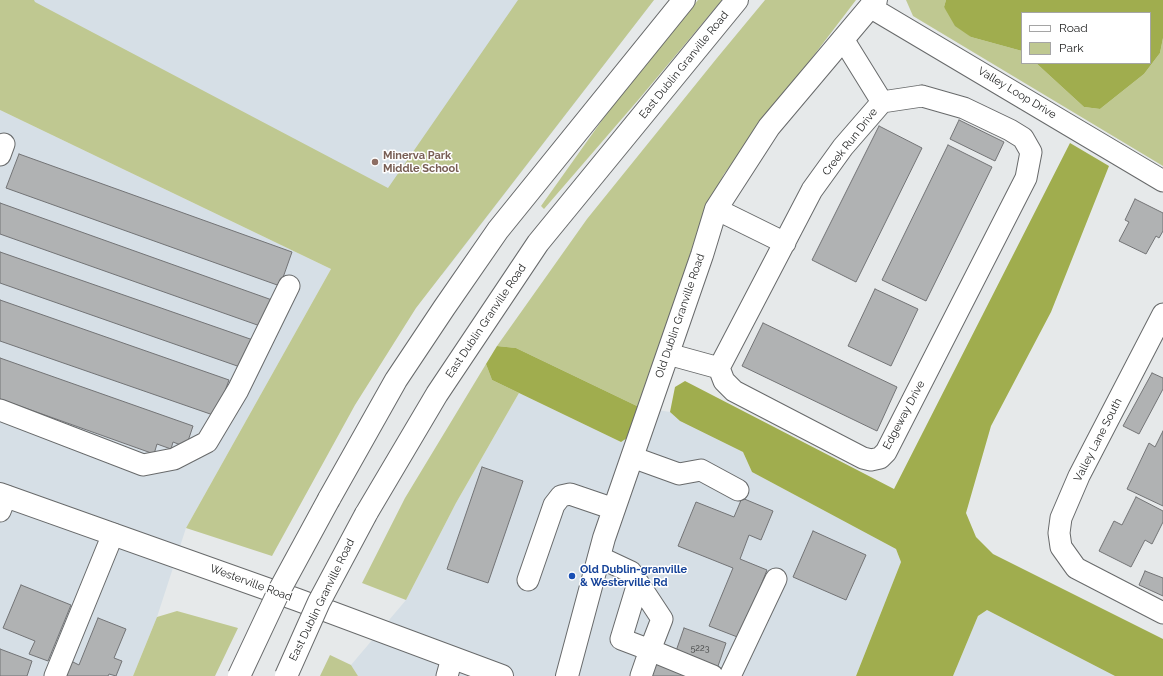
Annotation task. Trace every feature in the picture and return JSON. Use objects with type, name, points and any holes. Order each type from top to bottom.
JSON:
[{"type":"main road","points":[[239,676],[279,591],[396,380],[498,230],[684,0]]},
{"type":"main road","name":"East Dublin Granville Road","points":[[286,676],[319,602],[366,514],[437,394],[538,243],[737,0]]},
{"type":"main road","name":"Old Dublin Granville Road","points":[[567,676],[599,557],[614,509],[702,254],[716,209],[769,127],[873,3]]},
{"type":"main road","name":"Westerville Road","points":[[2,500],[113,534],[291,597],[450,667],[502,676]]},
{"type":"street","name":"Valley Loop Drive","points":[[873,3],[1163,181]]},
{"type":"street","points":[[843,39],[882,102]]},
{"type":"street","name":"Creek Run Drive","points":[[719,368],[812,190],[843,147],[882,102],[922,96],[964,108],[1010,130],[1023,138],[1031,152]]},
{"type":"street","name":"Edgeway Drive","points":[[719,368],[724,381],[734,391],[863,458],[871,460],[880,458],[886,452],[1026,178],[1031,152]]},
{"type":"street","points":[[716,209],[785,242]]},
{"type":"street","points":[[0,410],[143,465],[174,459],[207,442],[238,390],[289,286]]},
{"type":"street","name":"Valley Lane South","points":[[1163,314],[1079,476],[1061,518],[1059,533],[1061,547],[1076,568],[1163,613]]},
{"type":"street","points":[[668,354],[719,368]]},
{"type":"street","points":[[632,457],[678,474],[702,470],[738,490]]},
{"type":"street","points":[[528,580],[554,505],[561,496],[570,494],[614,509]]},
{"type":"street","points":[[55,676],[113,534]]},
{"type":"street","points":[[599,557],[631,572],[662,619],[641,676]]},
{"type":"street","points":[[730,676],[776,579]]},
{"type":"street","points":[[638,583],[621,639],[713,676]]},
{"type":"shaded area","name":"Minerva Park Middle School","points":[[0,0],[654,0],[442,275]]},
{"type":"shaded area","points":[[0,110],[331,269],[186,528],[157,617],[133,676],[0,676]]},
{"type":"shaded area","points":[[519,393],[621,442],[639,407],[670,412],[680,421],[743,452],[752,472],[896,549],[901,562],[856,676],[358,676],[351,665],[406,600],[456,503]]},
{"type":"shaded area","points":[[987,610],[1115,676],[953,676],[978,616]]},
{"type":"green space","points":[[0,0],[34,0],[35,2],[388,188],[518,0],[654,0],[416,308],[355,405],[272,556],[186,528],[331,269],[0,110]]},
{"type":"green space","points":[[698,0],[722,0],[544,209],[541,206],[620,95]]},
{"type":"green space","points":[[765,0],[856,0],[724,174],[701,220],[654,366],[639,407],[516,348],[497,346],[587,219]]},
{"type":"green space","points":[[906,0],[946,0],[944,7],[971,37],[1021,51],[1021,64],[1037,64],[1084,107],[1100,109],[1144,74],[1160,53],[1163,38],[1163,166],[913,16]]},
{"type":"green space","points":[[946,0],[1163,0],[1163,38],[1160,53],[1144,74],[1100,109],[1084,107],[1037,64],[1151,64],[1151,12],[1021,12],[1021,51],[971,37],[955,26],[944,7]]},
{"type":"green space","points":[[1070,143],[1109,166],[1051,312],[991,426],[966,513],[976,537],[993,554],[1163,639],[1163,676],[1115,676],[987,610],[978,616],[953,676],[856,676],[901,562],[896,549],[752,472],[743,452],[680,421],[670,412],[675,387],[685,381],[894,489]]},
{"type":"green space","points":[[497,346],[516,348],[639,407],[630,436],[621,442],[492,380],[486,364]]},
{"type":"green space","points":[[486,364],[492,380],[519,393],[456,503],[406,600],[362,583],[405,498]]},
{"type":"green space","points":[[177,611],[238,628],[215,676],[133,676],[157,617]]},
{"type":"green space","points":[[330,655],[351,665],[358,676],[320,676]]},
{"type":"building","points":[[959,120],[1004,142],[995,161],[950,139]]},
{"type":"building","points":[[879,126],[922,148],[856,282],[812,260]]},
{"type":"building","points":[[948,145],[992,167],[926,301],[882,280]]},
{"type":"building","points":[[19,154],[292,252],[280,286],[6,188]]},
{"type":"building","points":[[1135,199],[1163,213],[1163,231],[1159,238],[1156,236],[1146,254],[1119,241],[1129,222],[1125,220]]},
{"type":"building","points":[[0,203],[272,300],[263,327],[0,234]]},
{"type":"building","points":[[0,252],[253,340],[243,368],[0,283]]},
{"type":"building","points":[[875,289],[918,309],[891,366],[848,346]]},
{"type":"building","points":[[0,300],[229,380],[216,416],[0,341]]},
{"type":"building","points":[[763,323],[897,387],[877,431],[742,366]]},
{"type":"building","points":[[0,358],[193,426],[186,447],[173,442],[171,449],[157,444],[154,454],[0,399]]},
{"type":"building","points":[[1152,373],[1163,378],[1163,389],[1139,434],[1123,426]]},
{"type":"building","points":[[1163,431],[1163,506],[1127,489],[1149,443],[1155,447]]},
{"type":"building","points":[[482,467],[523,481],[488,583],[447,569]]},
{"type":"building","points":[[1136,497],[1163,511],[1163,522],[1152,544],[1145,540],[1131,567],[1099,551],[1114,521],[1122,525]]},
{"type":"building","points":[[742,498],[773,511],[761,540],[749,535],[740,559],[767,570],[740,638],[709,626],[733,568],[678,546],[696,502],[734,517]]},
{"type":"building","points":[[813,531],[866,555],[846,600],[793,577]]},
{"type":"building","points":[[1145,571],[1163,578],[1163,596],[1139,585]]},
{"type":"building","points":[[21,585],[71,605],[48,661],[29,654],[35,641],[3,628]]},
{"type":"building","points":[[98,618],[126,629],[114,658],[122,661],[116,676],[109,674],[108,676],[65,676],[71,661],[79,665]]},
{"type":"building","points":[[684,628],[726,643],[717,669],[675,654]]},
{"type":"building","points":[[0,649],[32,661],[27,676],[0,676]]},
{"type":"building","points":[[655,659],[690,676],[649,676]]},
{"type":"place","name":"Minerva Park Middle School","points":[[375,162]]},
{"type":"place","name":"Old Dublin-granville & Westerville Rd","points":[[572,576]]}]
